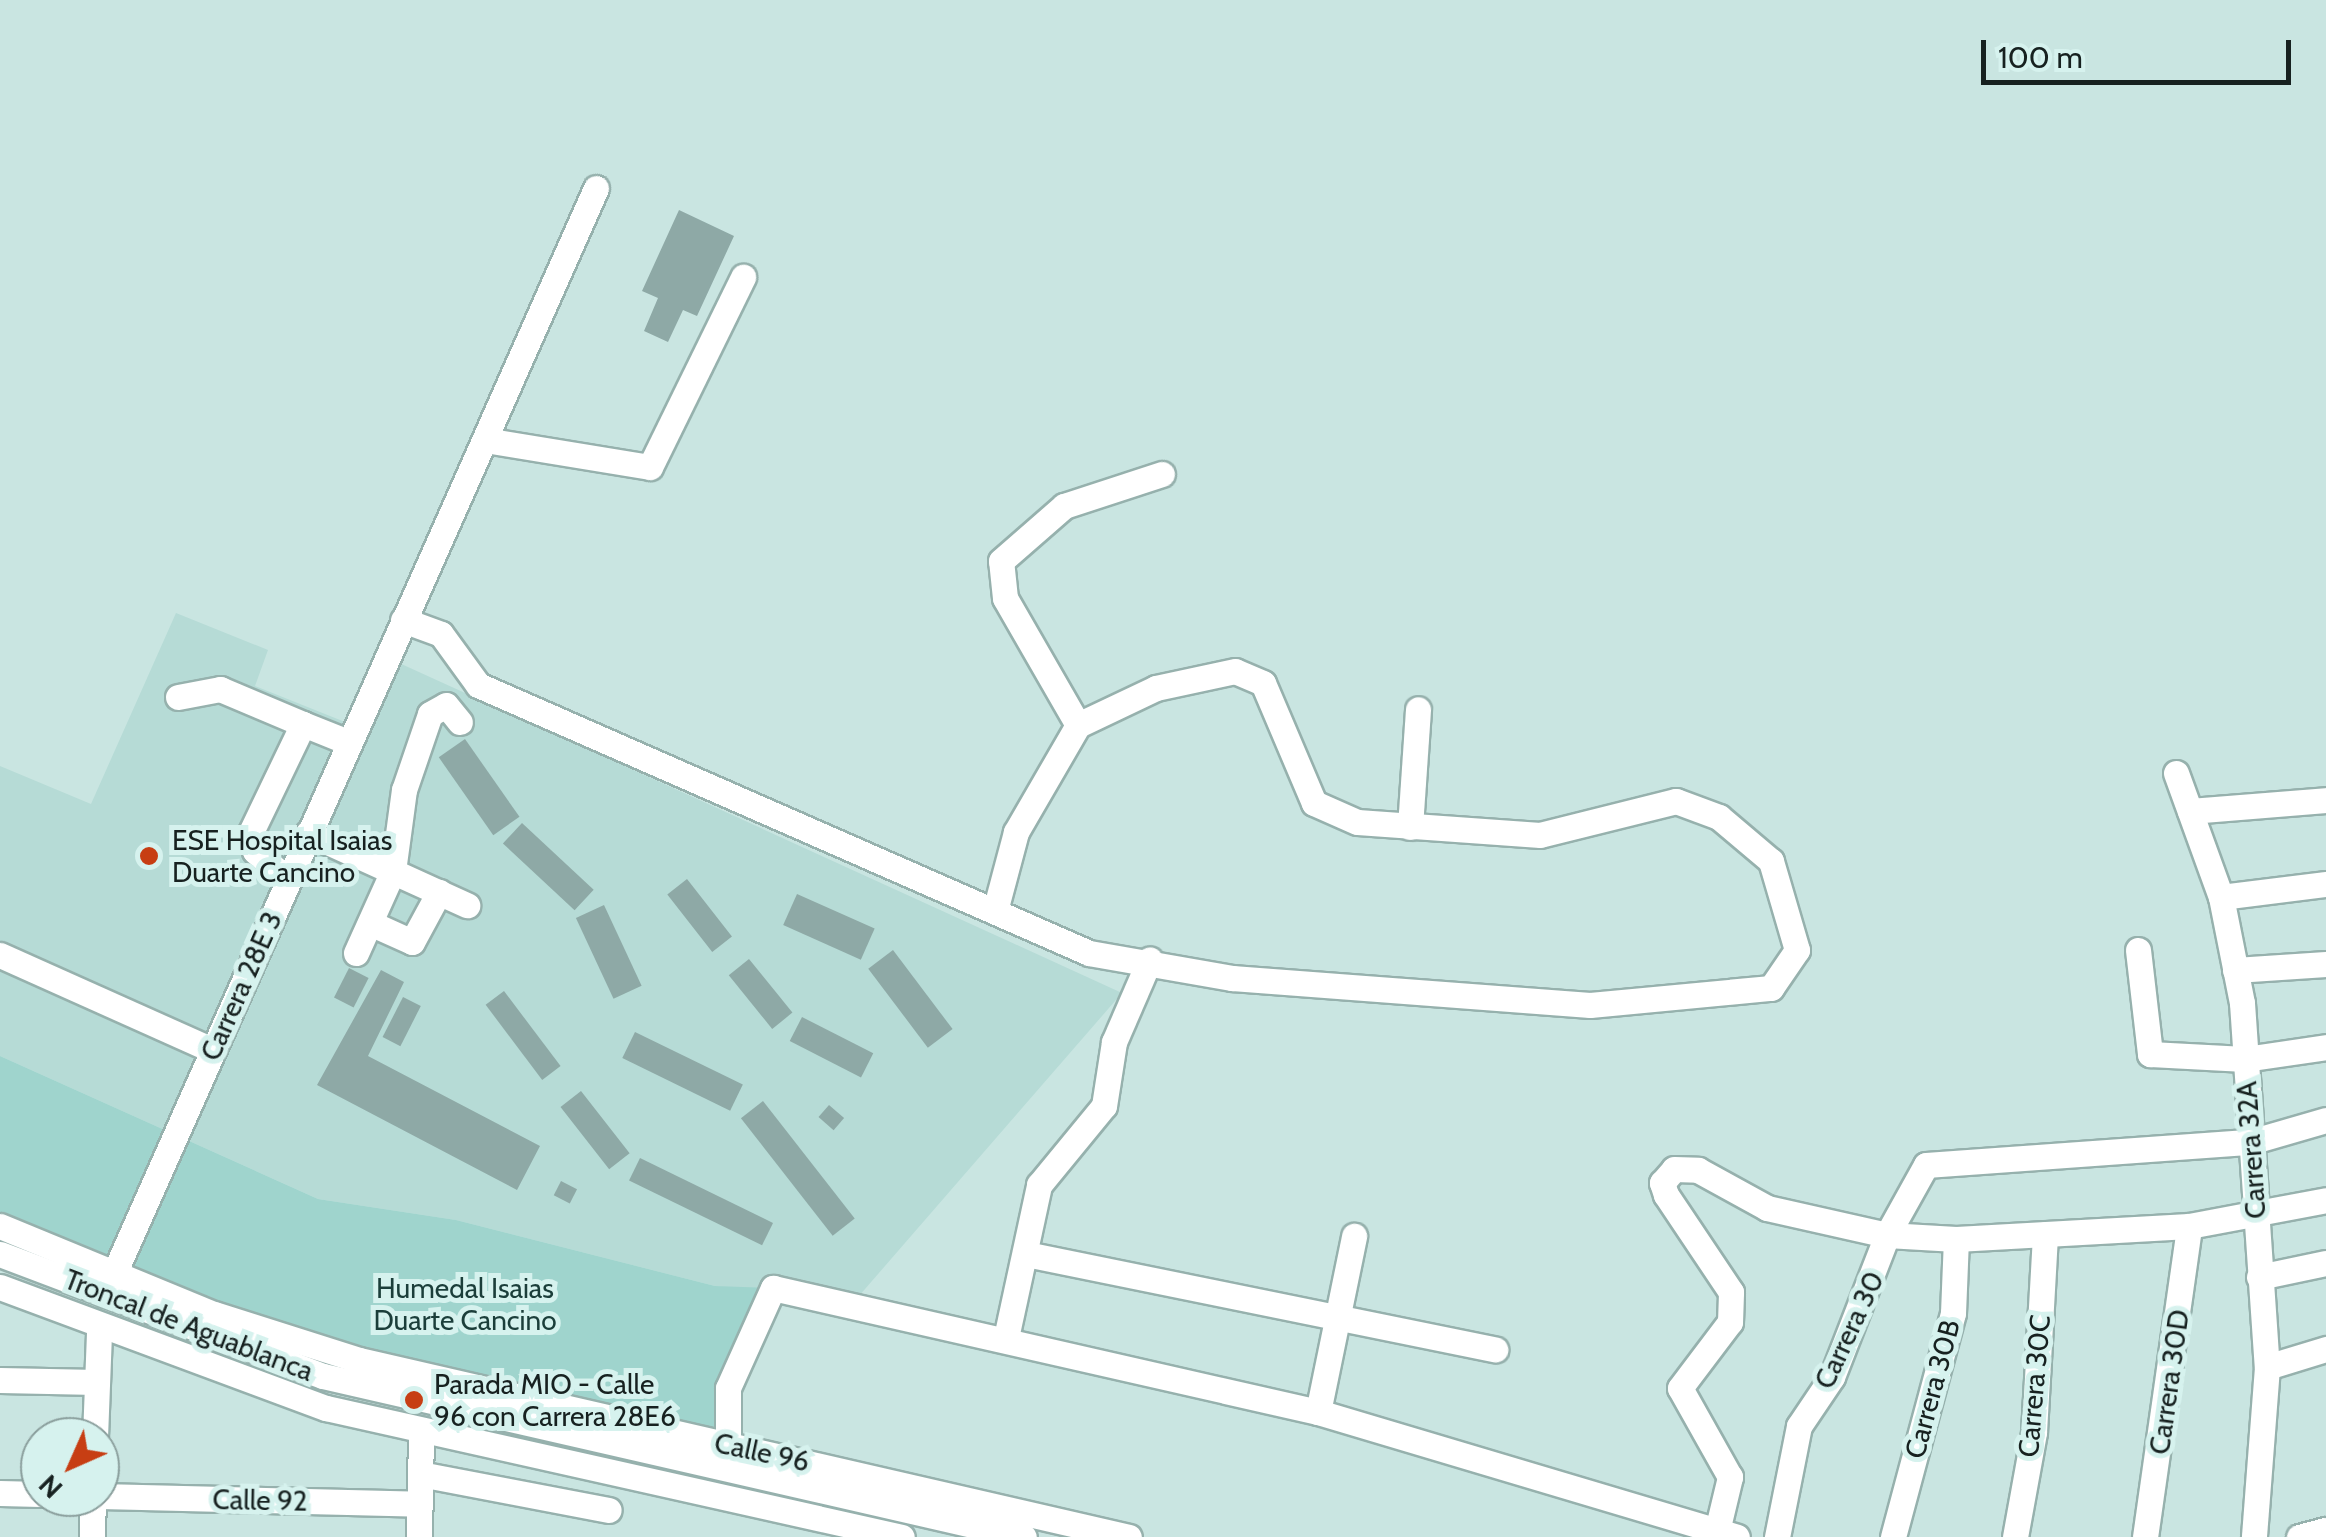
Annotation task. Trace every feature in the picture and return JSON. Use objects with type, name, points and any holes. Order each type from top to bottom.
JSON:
[{"type":"street","name":"Carrera 28E 3","points":[[110,1283],[596,188]]},
{"type":"street","points":[[480,450],[650,467],[743,277]]},
{"type":"street","points":[[1078,725],[1004,598],[1001,561],[1064,506],[1162,474]]},
{"type":"street","points":[[403,620],[441,634],[478,685],[1089,953],[1150,959],[1232,978],[1590,1005],[1770,988],[1797,950],[1772,862],[1719,817],[1676,801],[1540,835],[1358,822],[1314,804],[1262,683],[1235,671],[1142,693],[1078,725],[1016,832],[995,911]]},
{"type":"street","points":[[178,697],[220,689],[348,742]]},
{"type":"street","points":[[356,953],[394,871],[404,790],[430,714],[446,706],[460,722]]},
{"type":"street","points":[[1410,827],[1418,709]]},
{"type":"street","points":[[288,880],[254,851],[251,832],[302,724]]},
{"type":"street","name":"Carrera 32A","points":[[2176,773],[2221,897],[2235,970],[2245,1059],[2267,1366],[2254,1537]]},
{"type":"street","points":[[2190,812],[2326,800]]},
{"type":"street","points":[[308,833],[467,905]]},
{"type":"street","points":[[2221,897],[2326,884]]},
{"type":"street","points":[[370,924],[412,942],[439,892]]},
{"type":"street","points":[[2138,950],[2150,1054],[2245,1059],[2326,1047]]},
{"type":"street","points":[[0,956],[212,1050]]},
{"type":"street","points":[[1006,1338],[1039,1184],[1104,1106],[1114,1042],[1150,959]]},
{"type":"street","points":[[2235,970],[2326,964]]},
{"type":"street","points":[[2250,1142],[2326,1120]]},
{"type":"street","name":"Carrera 30","points":[[1777,1537],[1798,1426],[1832,1377],[1887,1235],[1926,1165],[2250,1142]]},
{"type":"street","points":[[728,1445],[728,1388],[773,1288],[1318,1412],[1727,1534],[1730,1477],[1680,1388],[1730,1322],[1731,1292],[1662,1183],[1674,1169],[1698,1170],[1768,1208],[1887,1235],[1956,1239],[2189,1226],[2326,1200]]},
{"type":"street","name":"Calle 96","points":[[0,1226],[110,1283],[282,1339],[1129,1537]]},
{"type":"street","name":"Carrera 30D","points":[[2145,1537],[2189,1226]]},
{"type":"street","name":"Carrera 30C","points":[[2016,1537],[2034,1432],[2045,1234]]},
{"type":"street","points":[[1318,1412],[1332,1314],[1354,1236]]},
{"type":"street","name":"Carrera 30B","points":[[1893,1537],[1953,1313],[1956,1239]]},
{"type":"street","name":"Troncal de Aguablanca","points":[[0,1254],[110,1283],[271,1361],[396,1395],[1024,1537]]},
{"type":"street","points":[[1026,1254],[1495,1349]]},
{"type":"street","points":[[2259,1276],[2326,1263]]},
{"type":"street","name":"Calle 96","points":[[0,1287],[98,1330],[421,1432],[830,1530],[902,1537]]},
{"type":"street","points":[[96,1417],[98,1330]]},
{"type":"street","points":[[2267,1366],[2326,1350]]},
{"type":"street","points":[[0,1380],[97,1382]]},
{"type":"street","points":[[419,1537],[421,1432]]},
{"type":"street","points":[[420,1474],[609,1510]]},
{"type":"street","name":"Calle 92","points":[[120,1497],[420,1504]]},
{"type":"street","points":[[2299,1537],[2326,1530]]},
{"type":"shaded area","points":[[176,613],[268,650],[255,686],[355,726],[386,657],[1122,993],[852,1304],[715,1286],[456,1220],[318,1199],[0,1056],[0,766],[91,804]]},
{"type":"green space","name":"Humedal Isaias Duarte Cancino","points":[[0,1056],[318,1199],[456,1220],[715,1286],[773,1288],[749,1325],[728,1445],[359,1360],[0,1226]]},
{"type":"building","points":[[679,210],[734,236],[697,316],[683,310],[668,342],[644,331],[658,298],[642,291]]},
{"type":"building","points":[[465,739],[519,817],[493,835],[439,757]]},
{"type":"building","points":[[522,823],[594,890],[575,910],[503,843]]},
{"type":"building","points":[[687,879],[732,937],[712,952],[667,894]]},
{"type":"building","points":[[797,894],[875,929],[861,960],[783,925]]},
{"type":"building","points":[[604,905],[642,986],[614,999],[576,918]]},
{"type":"building","points":[[893,950],[953,1029],[928,1048],[868,969]]},
{"type":"building","points":[[749,959],[792,1013],[772,1029],[729,975]]},
{"type":"building","points":[[349,968],[369,978],[354,1007],[334,997]]},
{"type":"building","points":[[381,970],[404,982],[368,1056],[540,1146],[517,1190],[317,1085]]},
{"type":"building","points":[[504,991],[561,1066],[542,1080],[486,1005]]},
{"type":"building","points":[[403,997],[421,1006],[400,1046],[383,1037]]},
{"type":"building","points":[[802,1017],[873,1053],[861,1077],[790,1041]]},
{"type":"building","points":[[635,1032],[743,1085],[730,1111],[622,1058]]},
{"type":"building","points":[[581,1091],[630,1153],[609,1169],[561,1107]]},
{"type":"building","points":[[763,1101],[855,1218],[833,1236],[741,1118]]},
{"type":"building","points":[[829,1105],[844,1118],[834,1130],[819,1117]]},
{"type":"building","points":[[640,1158],[773,1223],[762,1245],[629,1180]]},
{"type":"building","points":[[561,1181],[577,1189],[570,1203],[554,1195]]},
{"type":"place","name":"ESE Hospital Isaias Duarte Cancino","points":[[149,856]]},
{"type":"place","name":"Parada MIO - Calle 96 con Carrera 28E6","points":[[414,1400]]}]
